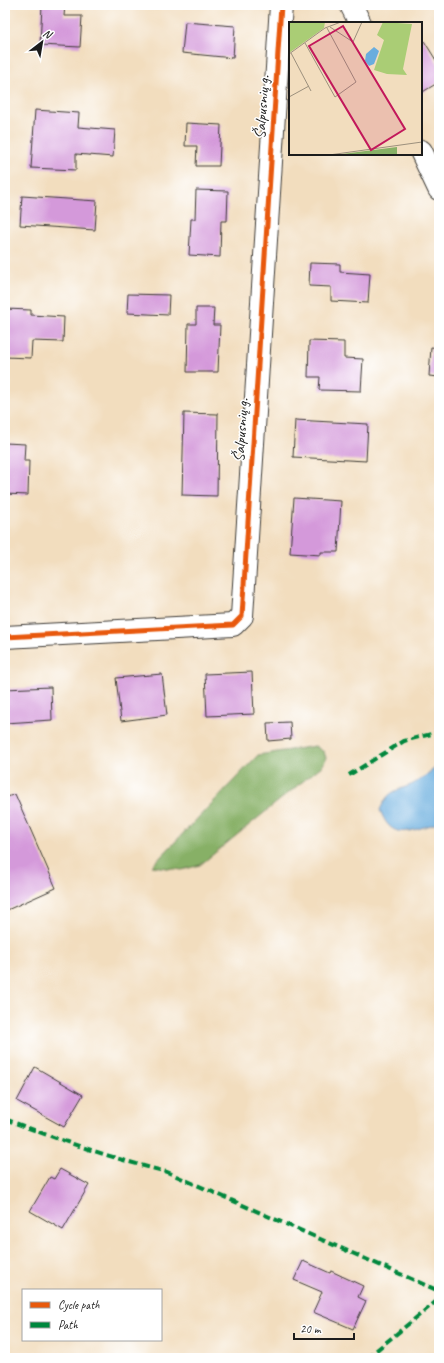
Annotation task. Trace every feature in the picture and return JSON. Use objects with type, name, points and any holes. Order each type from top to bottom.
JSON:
[{"type":"street","name":"Šalpusnių g.","points":[[5,637],[233,625],[242,616],[281,5]]},
{"type":"street","points":[[351,5],[360,22]]},
{"type":"street","points":[[422,153],[439,189]]},
{"type":"green space","points":[[315,746],[324,752],[326,758],[323,765],[200,865],[182,870],[152,866],[258,755]]},
{"type":"water","points":[[439,765],[439,822],[407,831],[391,828],[383,818],[380,810],[386,798],[393,792],[413,784]]},
{"type":"building","points":[[42,5],[65,5],[64,16],[82,16],[80,47],[40,45]]},
{"type":"building","points":[[185,22],[235,26],[233,58],[182,53]]},
{"type":"building","points":[[422,38],[439,65],[439,82],[422,92]]},
{"type":"building","points":[[35,110],[79,113],[78,127],[115,130],[113,157],[76,154],[76,170],[31,168]]},
{"type":"building","points":[[186,123],[221,125],[219,166],[196,166],[197,146],[185,146]]},
{"type":"building","points":[[196,190],[228,191],[227,221],[221,221],[220,257],[189,255],[191,219],[195,219]]},
{"type":"building","points":[[22,196],[97,201],[95,230],[20,225]]},
{"type":"building","points":[[310,263],[340,264],[340,272],[370,274],[368,303],[331,301],[331,287],[309,286]]},
{"type":"building","points":[[128,294],[169,295],[168,315],[127,313]]},
{"type":"building","points":[[196,308],[214,308],[213,325],[220,325],[218,372],[187,372],[188,324],[196,324]]},
{"type":"building","points":[[5,309],[31,310],[31,315],[64,317],[63,342],[32,341],[31,358],[5,357]]},
{"type":"building","points":[[309,341],[344,342],[344,358],[363,359],[361,391],[319,390],[320,377],[308,377]]},
{"type":"building","points":[[431,347],[439,348],[439,377],[429,376]]},
{"type":"building","points":[[184,413],[218,414],[217,496],[182,495]]},
{"type":"building","points":[[295,420],[368,424],[366,461],[293,457]]},
{"type":"building","points":[[5,443],[25,444],[24,461],[29,461],[28,495],[5,494]]},
{"type":"building","points":[[294,498],[341,501],[338,552],[321,552],[321,555],[290,553]]},
{"type":"building","points":[[252,672],[254,714],[207,716],[205,674]]},
{"type":"building","points":[[162,674],[167,715],[121,721],[116,678]]},
{"type":"building","points":[[51,687],[52,720],[5,723],[5,689]]},
{"type":"building","points":[[290,722],[291,739],[268,741],[267,723]]},
{"type":"building","points":[[15,794],[56,888],[5,911],[5,798]]},
{"type":"building","points":[[35,1067],[83,1095],[64,1127],[17,1101]]},
{"type":"building","points":[[60,1169],[89,1185],[63,1230],[30,1211],[50,1177],[54,1179]]},
{"type":"building","points":[[303,1261],[330,1273],[331,1271],[363,1286],[358,1297],[366,1301],[353,1329],[313,1312],[322,1292],[294,1280]]},
{"type":"marked path","points":[[349,775],[404,741],[439,732]]},
{"type":"marked path","points":[[5,1119],[85,1148],[167,1172],[439,1291]]},
{"type":"marked path","points":[[367,1358],[439,1299]]},
{"type":"cycle path","points":[[5,637],[233,625],[242,616],[281,5]]}]
